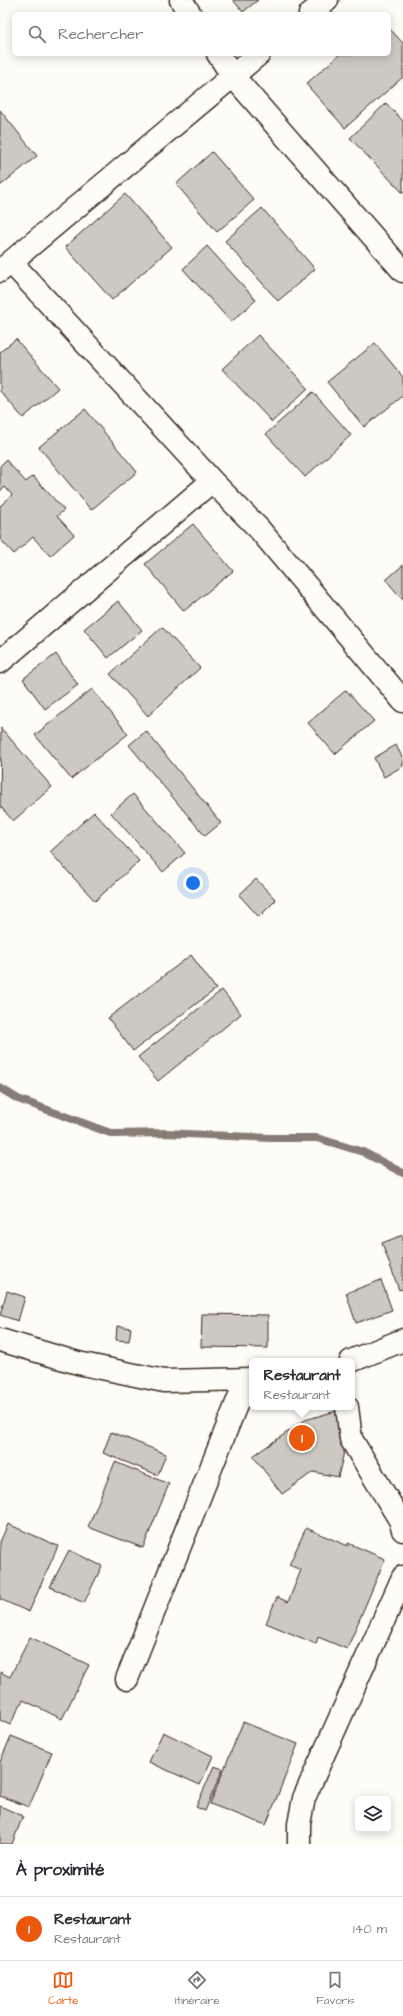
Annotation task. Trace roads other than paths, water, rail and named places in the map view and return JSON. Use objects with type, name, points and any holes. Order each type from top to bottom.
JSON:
[{"type":"street","points":[[180,0],[189,12]]},
{"type":"street","points":[[312,12],[327,0]]},
{"type":"street","points":[[219,56],[232,75],[403,271]]},
{"type":"street","points":[[256,56],[232,75],[6,267],[259,529],[291,565],[403,700]]},
{"type":"street","points":[[0,662],[212,482]]},
{"type":"street","points":[[0,1340],[78,1363],[164,1381],[249,1379],[127,1679]]},
{"type":"street","points":[[355,1359],[403,1340]]},
{"type":"street","points":[[347,1410],[351,1439],[400,1520],[403,1530]]},
{"type":"street","points":[[299,1844],[299,1824],[304,1798],[403,1577]]},
{"type":"waterway","points":[[0,1088],[18,1099],[113,1134],[166,1133],[270,1138],[317,1138],[363,1152],[403,1173]]},
{"type":"place","name":"Restaurant","points":[[302,1438]]}]
